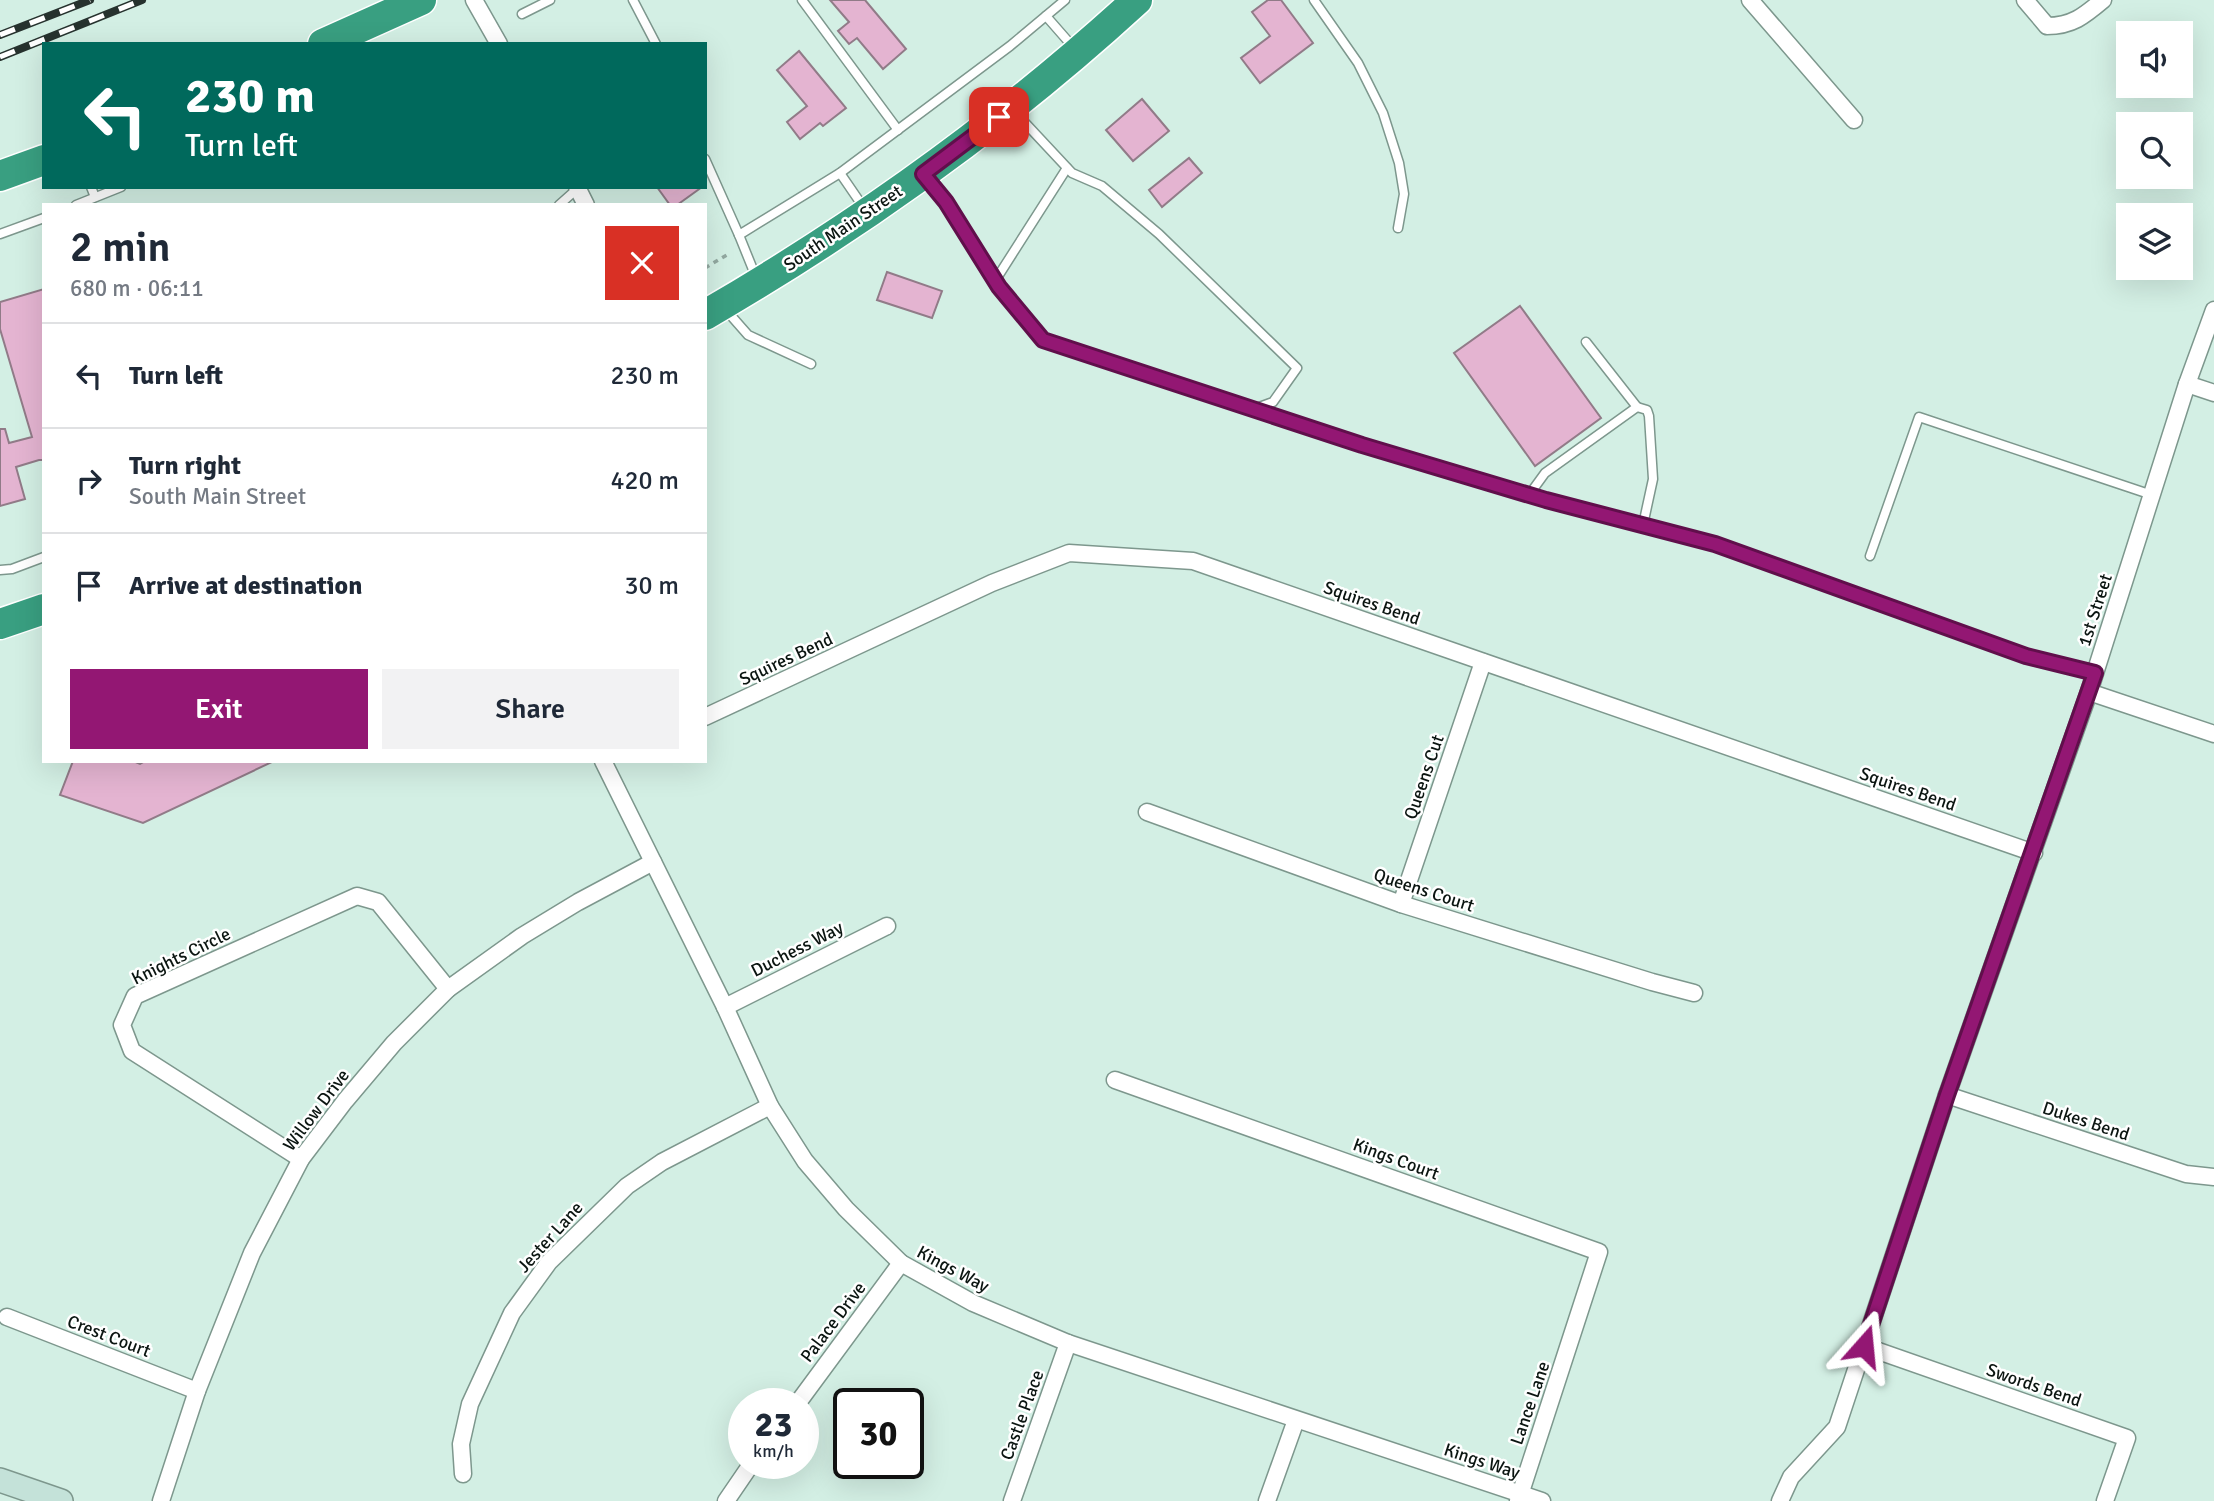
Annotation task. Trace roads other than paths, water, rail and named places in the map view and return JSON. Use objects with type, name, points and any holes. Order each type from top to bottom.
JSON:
[{"type":"highway","points":[[327,42],[421,0]]},
{"type":"highway","name":"South Main Street","points":[[713,310],[868,214],[923,174],[1079,54],[1137,0]]},
{"type":"highway","points":[[0,176],[42,161]]},
{"type":"highway","points":[[0,624],[42,610]]},
{"type":"main road","points":[[0,1479],[61,1501]]},
{"type":"street","points":[[474,0],[498,42]]},
{"type":"street","points":[[1750,0],[1854,120]]},
{"type":"street","points":[[2025,0],[2047,26],[2062,26],[2078,21],[2103,0]]},
{"type":"street","name":"1st Street","points":[[1780,1501],[1791,1477],[1837,1427],[1947,1095],[2090,692],[2187,384],[2214,310]]},
{"type":"street","points":[[2187,384],[2214,393]]},
{"type":"street","name":"Squires Bend","points":[[707,716],[992,583],[1069,553],[1193,561],[2034,853]]},
{"type":"street","name":"Queens Cut","points":[[1401,904],[1483,662]]},
{"type":"street","points":[[2090,692],[2214,734]]},
{"type":"street","name":"Kings Way","points":[[606,763],[770,1106],[805,1161],[846,1209],[901,1263],[972,1303],[1068,1343],[1519,1497],[1542,1501]]},
{"type":"street","name":"Queens Court","points":[[1147,812],[1401,904],[1694,993]]},
{"type":"street","name":"Willow Drive","points":[[161,1501],[197,1391],[252,1253],[301,1159],[345,1101],[386,1053],[448,989],[522,936],[653,862]]},
{"type":"street","name":"Knights Circle","points":[[301,1159],[132,1051],[122,1026],[135,996],[357,896],[378,902],[448,989]]},
{"type":"street","name":"Duchess Way","points":[[725,1007],[887,926]]},
{"type":"street","name":"Kings Court","points":[[1115,1080],[1599,1252],[1579,1317]]},
{"type":"street","name":"Dukes Bend","points":[[1947,1095],[2186,1174],[2214,1177]]},
{"type":"street","name":"Jester Lane","points":[[463,1474],[461,1444],[470,1404],[512,1313],[549,1262],[627,1186],[662,1162],[770,1106]]},
{"type":"street","name":"Palace Drive","points":[[809,1388],[901,1263]]},
{"type":"street","name":"Crest Court","points":[[7,1317],[197,1391]]},
{"type":"street","name":"Lance Lane","points":[[1519,1497],[1579,1317]]},
{"type":"street","name":"Castle Place","points":[[1012,1501],[1068,1343]]},
{"type":"street","name":"Swords Bend","points":[[1864,1346],[2127,1437],[2105,1501]]},
{"type":"street","points":[[1267,1501],[1296,1420]]},
{"type":"street","points":[[726,1501],[741,1479]]},
{"type":"lane","points":[[522,14],[550,0]]},
{"type":"lane","points":[[633,0],[655,42]]},
{"type":"lane","points":[[802,0],[898,130]]},
{"type":"lane","points":[[738,235],[840,173],[1065,0]]},
{"type":"lane","points":[[1314,0],[1358,63],[1382,113],[1399,163],[1404,194],[1398,228]]},
{"type":"lane","points":[[1045,16],[1079,54]]},
{"type":"lane","points":[[1011,108],[1072,173],[1102,186],[1158,234],[1297,368],[1273,402],[1251,410]]},
{"type":"lane","points":[[707,164],[759,283]]},
{"type":"lane","points":[[995,281],[1067,168]]},
{"type":"lane","points":[[840,173],[868,214]]},
{"type":"lane","points":[[923,174],[946,202],[995,281],[1043,340],[1251,410],[1529,495],[1715,544],[2026,656],[2095,673]]},
{"type":"lane","points":[[92,189],[95,197]]},
{"type":"lane","points":[[81,203],[116,189]]},
{"type":"lane","points":[[561,203],[576,189]]},
{"type":"lane","points":[[0,234],[42,219]]},
{"type":"lane","points":[[713,310],[748,335],[811,364]]},
{"type":"lane","points":[[1586,341],[1637,407],[1647,410],[1649,416],[1653,479],[1643,525]]},
{"type":"lane","points":[[1529,495],[1545,474],[1637,407]]},
{"type":"lane","points":[[1870,556],[1919,417],[2152,495]]},
{"type":"lane","points":[[0,570],[12,569],[42,558]]},
{"type":"railway","points":[[0,35],[90,0]]},
{"type":"railway","points":[[0,57],[142,0]]}]
